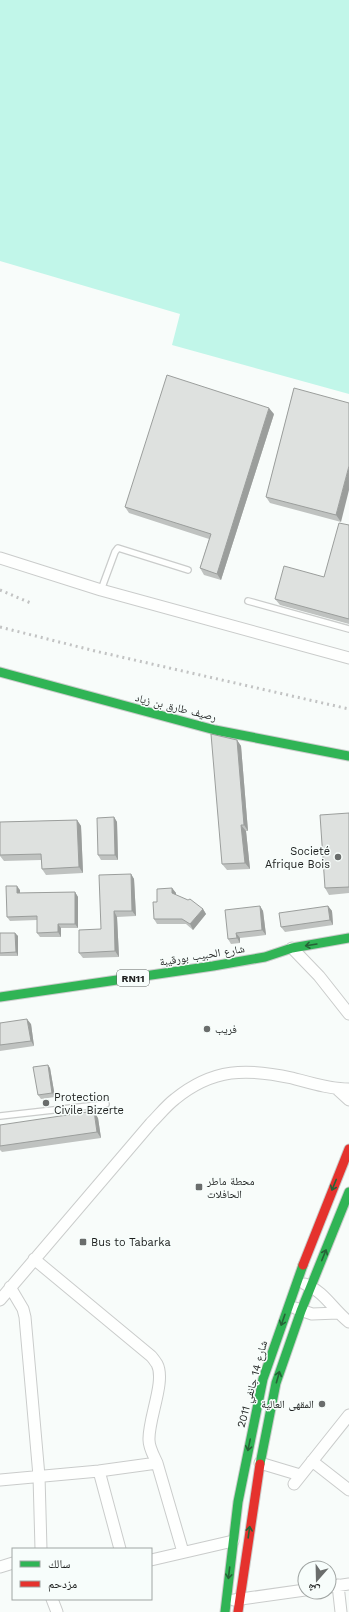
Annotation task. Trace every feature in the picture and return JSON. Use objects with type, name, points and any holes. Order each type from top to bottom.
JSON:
[{"type":"main road","name":"رصيف طارق بن زياد","points":[[0,672],[215,730],[349,756]]},
{"type":"main road","name":"شارع الحبيب بورقيبة","points":[[0,997],[145,977],[265,957],[292,948],[349,938]]},
{"type":"main road","name":"شارع الحبيب بورقيبة","points":[[265,957],[313,956]]},
{"type":"main road","name":"شارع 14 جانفي 2011","points":[[225,1612],[233,1541],[245,1462],[262,1386],[288,1305],[349,1149]]},
{"type":"main road","points":[[238,1612],[260,1463],[281,1366],[301,1311],[349,1192]]},
{"type":"street","points":[[0,558],[101,590],[349,658]]},
{"type":"street","points":[[292,948],[319,976],[349,1014]]},
{"type":"street","points":[[0,1300],[151,1123],[174,1100],[190,1089],[206,1080],[221,1075],[238,1072],[256,1072],[337,1089],[349,1090]]},
{"type":"street","points":[[337,1089],[349,1100]]},
{"type":"street","points":[[34,1259],[151,1356],[157,1364],[159,1371],[159,1385],[150,1424],[149,1439],[183,1552]]},
{"type":"street","points":[[297,1281],[311,1286],[321,1293],[338,1313],[349,1322]]},
{"type":"street","points":[[10,1287],[26,1317],[39,1476],[41,1548]]},
{"type":"street","points":[[288,1305],[312,1314],[338,1313]]},
{"type":"street","points":[[260,1463],[297,1480],[349,1416]]},
{"type":"street","points":[[312,1461],[349,1490]]},
{"type":"street","points":[[0,1480],[99,1471],[157,1463]]},
{"type":"street","points":[[99,1471],[120,1548]]},
{"type":"street","points":[[152,1560],[233,1541]]},
{"type":"street","points":[[0,1567],[12,1563]]},
{"type":"street","points":[[339,1585],[341,1612]]},
{"type":"street","points":[[226,1600],[240,1600],[297,1591]]},
{"type":"street","points":[[52,1600],[57,1612]]},
{"type":"lane","points":[[101,590],[115,552],[118,548],[188,570]]},
{"type":"lane","points":[[248,601],[349,629]]},
{"type":"lane","points":[[0,1116],[106,1104]]},
{"type":"shaded area","points":[[0,0],[349,0],[349,394],[172,345],[180,314],[0,261]]},
{"type":"building","points":[[167,375],[269,408],[217,574],[200,568],[211,534],[125,507]]},
{"type":"building","points":[[294,388],[349,403],[349,466],[336,515],[266,497]]},
{"type":"building","points":[[339,523],[349,525],[349,619],[275,599],[284,566],[324,577]]},
{"type":"building","points":[[211,734],[237,740],[244,825],[241,825],[245,863],[222,864]]},
{"type":"building","name":"Societé Afrique Bois","points":[[349,813],[349,887],[325,888],[320,815]]},
{"type":"building","points":[[114,817],[115,855],[98,855],[97,818]]},
{"type":"building","points":[[77,820],[79,867],[42,869],[41,854],[0,855],[0,822]]},
{"type":"building","points":[[131,874],[132,911],[114,911],[115,951],[79,953],[79,930],[101,929],[99,875]]},
{"type":"building","points":[[6,886],[17,886],[17,893],[75,892],[75,924],[58,924],[58,932],[37,933],[37,916],[7,917]]},
{"type":"building","points":[[172,888],[172,893],[188,900],[190,899],[203,909],[190,924],[182,919],[154,919],[153,902],[157,902],[157,889]]},
{"type":"building","points":[[260,906],[262,930],[236,933],[237,938],[228,939],[225,910]]},
{"type":"building","points":[[328,906],[330,920],[281,927],[279,913]]},
{"type":"building","points":[[0,933],[15,933],[16,952],[0,953]]},
{"type":"building","points":[[27,1019],[31,1041],[0,1045],[0,1023]]},
{"type":"building","points":[[48,1065],[52,1093],[38,1095],[33,1067]]},
{"type":"building","points":[[94,1111],[97,1132],[0,1146],[0,1125]]},
{"type":"railway","points":[[0,590],[33,604]]},
{"type":"railway","points":[[0,627],[95,651],[349,709]]},
{"type":"traffic: fast","points":[[0,672],[215,730],[349,756]]},
{"type":"traffic: fast","points":[[0,997],[213,966],[265,957],[292,948],[349,938]]},
{"type":"traffic: fast","points":[[260,1464],[276,1383],[301,1311],[349,1192]]},
{"type":"traffic: fast","points":[[225,1612],[238,1502],[263,1379],[303,1265]]},
{"type":"traffic: jam","points":[[303,1265],[349,1149]]},
{"type":"traffic: jam","points":[[238,1612],[260,1464]]},
{"type":"place","name":"Societé Afrique Bois","points":[[338,857]]},
{"type":"place","name":"فريب","points":[[207,1029]]},
{"type":"place","name":"Protection Civile Bizerte","points":[[46,1103]]},
{"type":"place","name":"محطة ماطر الحافلات","points":[[199,1187]]},
{"type":"place","name":"Bus to Tabarka","points":[[83,1242]]},
{"type":"place","name":"المقهى العالية","points":[[322,1404]]}]
